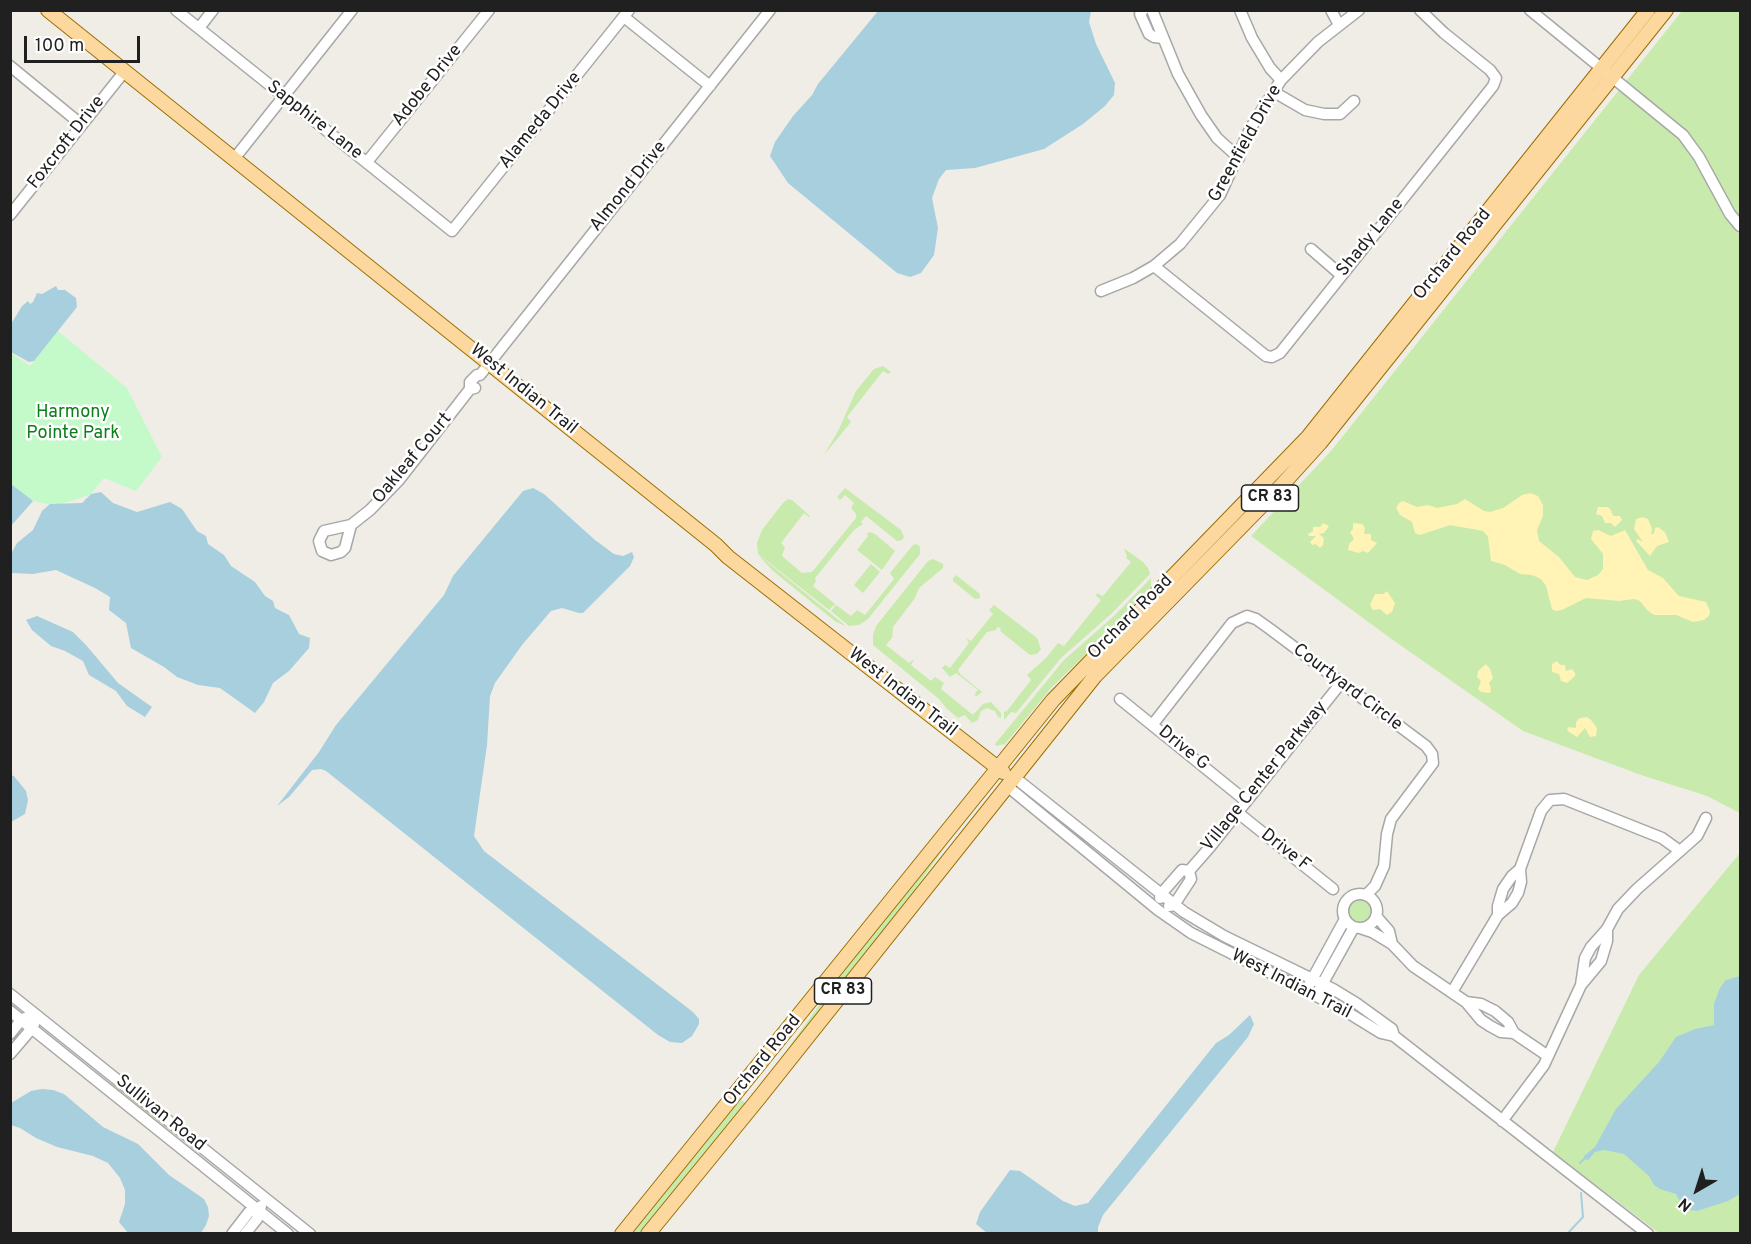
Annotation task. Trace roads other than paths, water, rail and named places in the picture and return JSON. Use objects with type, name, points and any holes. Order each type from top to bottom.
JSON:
[{"type":"main road","name":"West Indian Trail","points":[[48,10],[729,557],[998,769],[1010,781]]},
{"type":"main road","name":"Orchard Road","points":[[648,1233],[759,1098],[1010,781],[1102,669],[1320,444],[1607,73],[1648,10]]},
{"type":"main road","name":"Orchard Road","points":[[622,1233],[1053,700],[1080,669],[1308,437],[1607,73],[1666,10]]},
{"type":"street","name":"Sapphire Lane","points":[[176,10],[452,231]]},
{"type":"street","points":[[199,28],[213,10]]},
{"type":"street","points":[[234,159],[352,10]]},
{"type":"street","name":"Adobe Drive","points":[[367,162],[489,10]]},
{"type":"street","name":"Almond Drive","points":[[488,363],[770,10]]},
{"type":"street","points":[[1143,10],[1140,14],[1149,34],[1163,38]]},
{"type":"street","points":[[1152,10],[1178,74],[1201,115],[1217,138],[1239,158]]},
{"type":"street","points":[[1240,10],[1252,39],[1270,68],[1281,80]]},
{"type":"street","points":[[1331,10],[1339,25]]},
{"type":"street","name":"Greenfield Drive","points":[[1101,291],[1133,278],[1154,266],[1180,244],[1202,220],[1220,195],[1239,158],[1250,129],[1281,80],[1318,42],[1359,10]]},
{"type":"street","name":"Shady Lane","points":[[1154,266],[1257,350],[1272,357],[1280,353],[1493,86],[1496,78],[1490,70],[1444,33],[1420,10]]},
{"type":"street","points":[[1530,10],[1683,135],[1699,157],[1730,214],[1740,226]]},
{"type":"street","points":[[627,14],[710,86]]},
{"type":"street","name":"Alameda Drive","points":[[452,231],[627,14]]},
{"type":"street","points":[[10,66],[82,125]]},
{"type":"street","name":"Foxcroft Drive","points":[[10,215],[124,72]]},
{"type":"street","points":[[1274,92],[1305,110],[1324,114],[1340,114],[1354,101]]},
{"type":"street","points":[[1311,249],[1341,275]]},
{"type":"street","name":"Oakleaf Court","points":[[351,525],[370,510],[399,480],[470,389],[470,382],[480,375],[488,363]]},
{"type":"street","name":"Courtyard Circle","points":[[1153,724],[1232,623],[1247,616],[1256,619],[1426,746],[1433,758],[1433,763],[1391,819],[1384,866],[1375,886],[1366,895]]},
{"type":"street","name":"Village Center Parkway","points":[[1189,871],[1341,683]]},
{"type":"street","name":"Drive G","points":[[1120,699],[1246,801]]},
{"type":"street","name":"West Indian Trail","points":[[1010,781],[1093,839],[1174,905],[1224,936],[1317,981],[1375,1016],[1392,1029],[1394,1036]]},
{"type":"street","name":"West Indian Trail","points":[[1010,781],[1158,910],[1216,947],[1342,1009],[1381,1033],[1394,1036],[1648,1233]]},
{"type":"street","points":[[1452,993],[1498,915],[1503,889],[1520,869],[1541,811],[1550,800],[1564,799],[1662,838],[1680,851]]},
{"type":"street","name":"Drive F","points":[[1237,812],[1333,889]]},
{"type":"street","points":[[1502,1121],[1539,1073],[1581,985],[1601,961],[1607,941],[1607,929],[1618,909],[1626,899],[1697,836],[1706,818]]},
{"type":"street","name":"Village Center Parkway","points":[[1161,894],[1182,870],[1189,871]]},
{"type":"street","name":"Village Center Parkway","points":[[1174,905],[1191,879],[1189,871]]},
{"type":"street","points":[[1353,925],[1372,923],[1376,916],[1376,904],[1366,895],[1359,893],[1346,901],[1343,908],[1353,925],[1372,932],[1392,944],[1413,966],[1466,1002],[1480,1020],[1501,1032],[1514,1034],[1548,1056]]},
{"type":"street","points":[[1161,894],[1158,910],[1174,905]]},
{"type":"street","points":[[1376,916],[1389,931],[1392,944]]},
{"type":"street","points":[[1311,993],[1353,925]]},
{"type":"street","name":"Sullivan Road","points":[[10,994],[310,1233]]},
{"type":"street","points":[[1466,1002],[1480,1004],[1495,1011],[1508,1022],[1514,1034]]},
{"type":"street","name":"Sullivan Road","points":[[10,1011],[33,1027],[288,1233]]},
{"type":"street","points":[[10,1034],[22,1019],[37,1015]]},
{"type":"street","points":[[10,1054],[33,1027],[37,1015]]},
{"type":"street","points":[[232,1233],[249,1212],[258,1209],[266,1200]]},
{"type":"street","points":[[245,1233],[257,1219],[258,1209]]},
{"type":"water","points":[[878,11],[1091,11],[1089,22],[1096,44],[1115,83],[1114,95],[1105,106],[1083,124],[1044,149],[975,168],[946,170],[939,179],[932,198],[938,228],[934,255],[921,273],[910,277],[897,273],[788,183],[770,156],[775,142],[793,116]]},
{"type":"water","points":[[56,286],[58,290],[65,290],[76,298],[77,307],[34,361],[29,362],[11,352],[11,324],[22,306],[28,301],[30,304],[33,302],[37,293],[42,294]]},
{"type":"water","points":[[11,484],[33,501],[11,526]]},
{"type":"water","points":[[533,488],[544,494],[614,554],[623,556],[632,552],[634,557],[630,566],[583,613],[562,608],[551,611],[522,645],[495,683],[490,696],[487,745],[474,836],[484,851],[693,1012],[699,1019],[699,1024],[692,1036],[682,1043],[670,1042],[658,1035],[326,771],[312,770],[289,797],[277,806],[319,752],[336,725],[444,595],[453,576],[523,491]]},
{"type":"water","points":[[101,492],[113,503],[137,512],[170,502],[182,509],[197,531],[206,536],[208,544],[224,555],[231,566],[255,582],[265,596],[273,601],[275,608],[289,615],[299,634],[310,638],[309,648],[289,671],[273,683],[264,702],[255,713],[220,688],[198,685],[177,677],[131,648],[126,623],[109,610],[110,597],[95,588],[56,570],[33,574],[11,573],[11,554],[17,543],[33,530],[42,511],[50,504],[82,503],[91,494]]},
{"type":"water","points":[[37,616],[73,632],[118,683],[152,707],[145,717],[127,706],[116,691],[89,675],[83,661],[51,646],[32,630],[26,620]]},
{"type":"water","points":[[10,775],[14,776],[26,791],[28,800],[25,814],[11,822]]},
{"type":"water","points":[[1740,976],[1740,1194],[1728,1201],[1697,1211],[1684,1209],[1676,1194],[1654,1185],[1649,1176],[1624,1154],[1604,1150],[1595,1152],[1588,1160],[1585,1159],[1584,1156],[1595,1147],[1616,1109],[1659,1062],[1676,1037],[1695,1029],[1714,1025],[1714,1004],[1720,988],[1726,980]]},
{"type":"water","points":[[1250,1015],[1254,1024],[1248,1037],[1103,1215],[1098,1233],[987,1233],[976,1224],[980,1212],[1010,1170],[1020,1171],[1063,1201],[1075,1206],[1088,1203],[1216,1043],[1229,1035]]},
{"type":"water","points":[[42,1089],[64,1094],[103,1127],[138,1144],[169,1175],[204,1199],[209,1216],[201,1233],[128,1233],[119,1222],[125,1204],[125,1190],[120,1178],[108,1163],[93,1156],[57,1147],[11,1125],[11,1103],[31,1091]]},
{"type":"waterway","points":[[1580,1163],[1585,1158]]},
{"type":"waterway","points":[[1567,1234],[1583,1217],[1581,1193]]},
{"type":"park label","name":"Harmony Pointe Park","points":[[73,423]]}]
